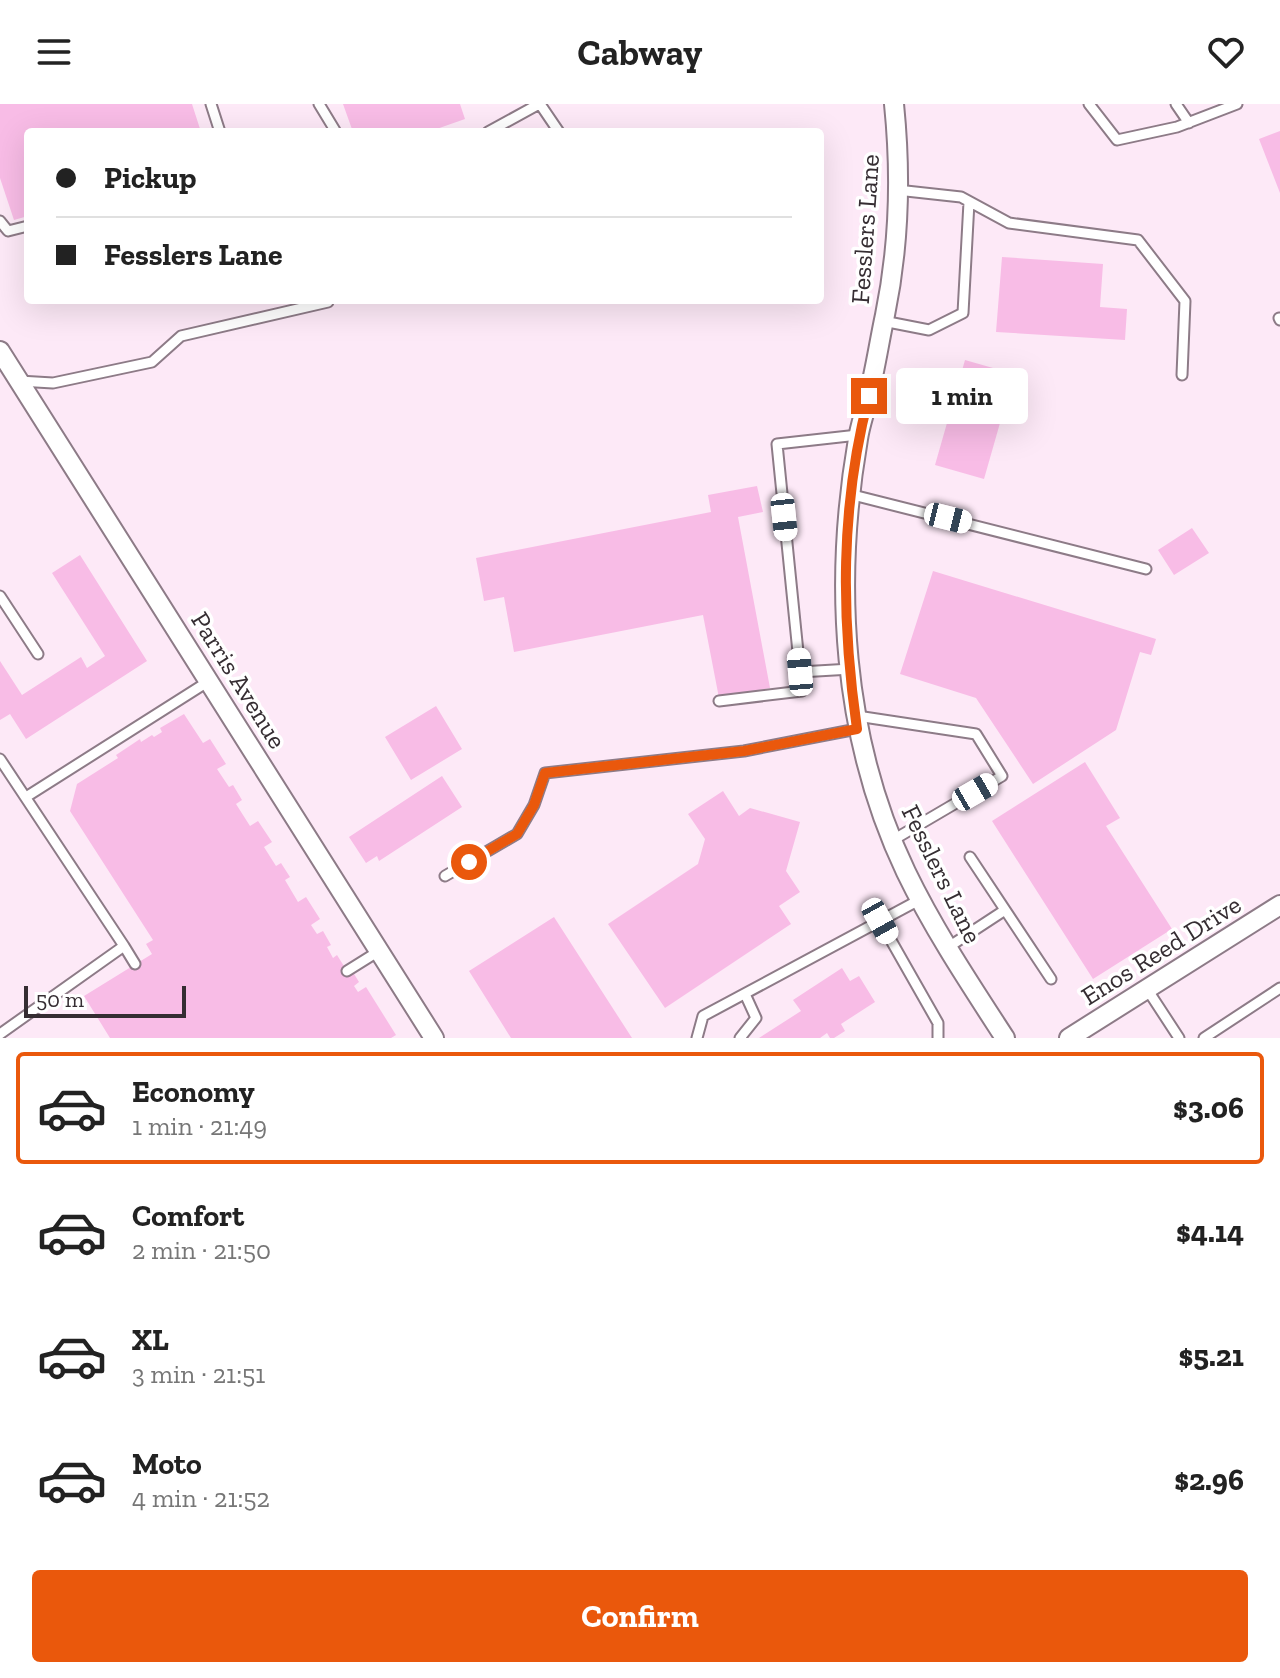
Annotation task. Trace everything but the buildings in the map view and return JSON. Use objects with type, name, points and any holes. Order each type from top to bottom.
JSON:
[{"type":"street","name":"Fesslers Lane","points":[[894,104],[897,134],[896,224],[883,321],[858,435],[849,494],[844,584],[856,722],[877,801],[893,840],[947,948],[1005,1038]]},
{"type":"street","name":"Parris Avenue","points":[[0,351],[434,1038]]},
{"type":"street","name":"Enos Reed Drive","points":[[1069,1038],[1280,905]]},
{"type":"lane","points":[[211,104],[219,128]]},
{"type":"lane","points":[[319,104],[334,128]]},
{"type":"lane","points":[[495,128],[540,104],[556,128]]},
{"type":"lane","points":[[1089,104],[1117,140],[1189,123],[1237,104]]},
{"type":"lane","points":[[1176,104],[1189,123]]},
{"type":"lane","points":[[897,190],[961,197],[1009,223],[1138,240],[1185,301],[1182,375]]},
{"type":"lane","points":[[883,321],[929,330],[963,313],[969,202]]},
{"type":"lane","points":[[0,221],[8,231],[24,227]]},
{"type":"lane","points":[[19,381],[53,383],[152,362],[181,336],[319,304]]},
{"type":"lane","points":[[719,701],[802,691],[777,444],[858,435]]},
{"type":"lane","points":[[849,494],[1146,569]]},
{"type":"lane","points":[[0,596],[38,654]]},
{"type":"lane","points":[[800,672],[851,669]]},
{"type":"lane","points":[[26,797],[209,681]]},
{"type":"lane","points":[[445,876],[517,834],[534,805],[545,773],[744,751],[856,722],[976,734],[1002,776],[893,840]]},
{"type":"lane","points":[[0,759],[135,964]]},
{"type":"lane","points":[[970,857],[1051,979]]},
{"type":"lane","points":[[697,1038],[703,1016],[921,899]]},
{"type":"lane","points":[[947,948],[1005,910]]},
{"type":"lane","points":[[880,921],[938,1023],[938,1038]]},
{"type":"lane","points":[[0,1034],[124,946]]},
{"type":"lane","points":[[347,971],[379,951]]},
{"type":"lane","points":[[1204,1038],[1280,988]]},
{"type":"lane","points":[[1147,989],[1179,1038]]},
{"type":"lane","points":[[740,1038],[756,1018],[745,994]]},
{"type":"route","points":[[469,862],[517,834],[534,805],[545,773],[744,751],[857,729],[845,611],[845,552],[849,494],[858,435],[869,396]]}]
